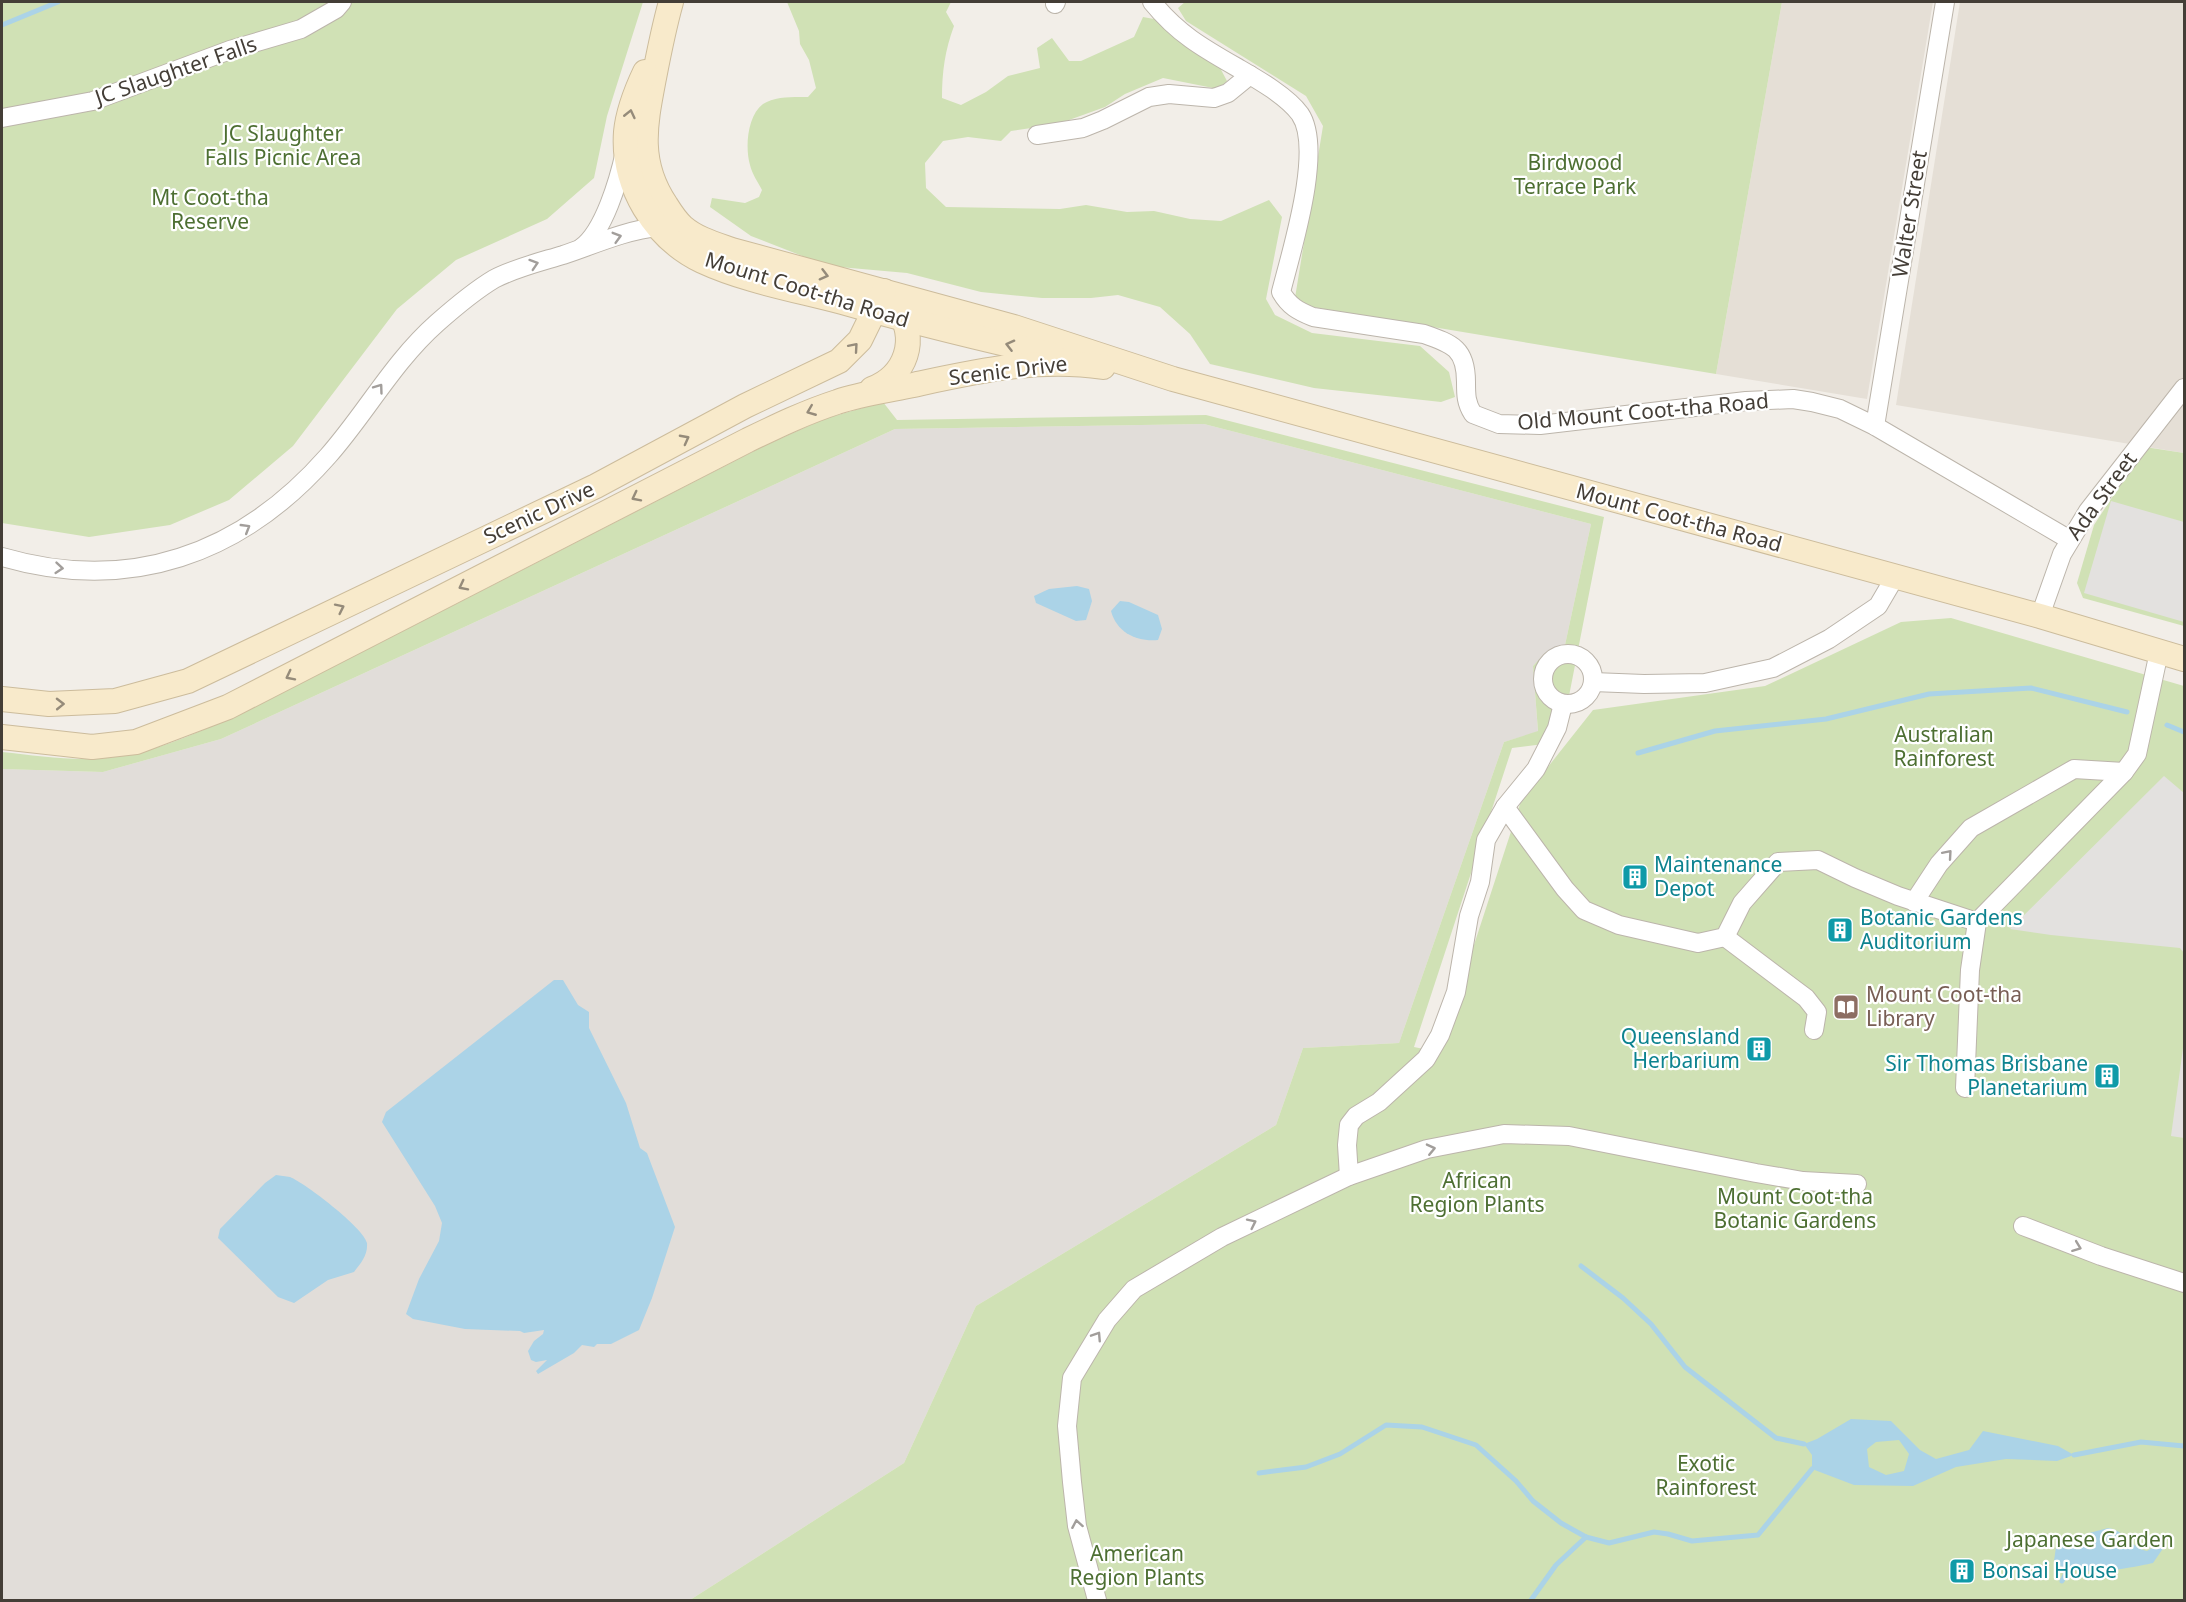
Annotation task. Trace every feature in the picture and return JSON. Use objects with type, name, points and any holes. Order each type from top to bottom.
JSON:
[{"type":"main road","points":[[671,2],[646,121],[645,148],[651,175],[659,195],[683,227],[702,238],[879,301],[904,319]]},
{"type":"main road","name":"Mount Coot-tha Road","points":[[664,28],[633,101],[627,125],[626,148],[629,170],[635,190],[658,227],[685,251],[723,269],[1038,334],[1173,379],[2040,616],[2184,659]]},
{"type":"main road","points":[[658,227],[683,227]]},
{"type":"main road","name":"Scenic Drive","points":[[2,699],[49,704],[115,701],[188,681],[596,486],[731,413],[839,362],[856,346],[879,301]]},
{"type":"main road","name":"Mount Coot-tha Road","points":[[904,319],[1108,367],[1173,379]]},
{"type":"main road","name":"Scenic Drive","points":[[2,737],[92,747],[136,742],[228,706],[748,440],[799,416],[879,386],[894,376],[902,364],[908,335],[904,319]]},
{"type":"main road","name":"Scenic Drive","points":[[838,401],[964,374],[1025,365],[1063,362],[1108,367]]},
{"type":"street","name":"JC Slaughter Falls","points":[[2,118],[93,102],[230,50],[301,29],[336,9],[342,2]]},
{"type":"street","name":"Old Mount Coot-tha Road","points":[[1152,2],[1194,43],[1279,94],[1300,114],[1308,131],[1309,151],[1303,197],[1281,292],[1287,302],[1297,310],[1313,317],[1424,334],[1442,340],[1455,348],[1464,359],[1466,398],[1473,414],[1499,424],[1540,425],[1746,401],[1793,399],[1840,409],[1875,426],[2070,540]]},
{"type":"street","name":"Walter Street","points":[[1875,426],[1945,2]]},
{"type":"street","points":[[1037,135],[1083,128],[1149,97],[1169,94],[1214,98],[1228,93],[1250,75]]},
{"type":"street","points":[[576,250],[589,242],[601,222],[616,184],[626,148]]},
{"type":"street","points":[[2,557],[53,568],[128,569],[164,562],[217,544],[276,507],[304,481],[329,455],[412,347],[437,322],[493,280],[576,250],[658,227]]},
{"type":"street","name":"Ada Street","points":[[2040,616],[2049,587],[2070,540],[2088,511],[2184,388]]},
{"type":"street","points":[[1593,682],[1705,683],[1773,668],[1829,639],[1878,606],[1895,577]]},
{"type":"street","points":[[1965,1088],[1970,970],[1977,922],[2124,772],[2137,754],[2159,652]]},
{"type":"street","points":[[1559,655],[1576,655],[1589,666],[1593,682],[1586,697],[1571,704],[1563,704],[1549,696],[1545,689],[1543,673],[1552,660],[1559,655]]},
{"type":"street","points":[[1349,1176],[1347,1145],[1349,1125],[1356,1116],[1379,1102],[1426,1059],[1440,1035],[1456,992],[1469,916],[1480,882],[1486,840],[1505,807],[1536,769],[1557,728],[1563,704]]},
{"type":"street","points":[[1914,902],[1939,864],[1971,828],[2074,769],[2124,772]]},
{"type":"street","points":[[1505,807],[1565,890],[1584,910],[1619,925],[1698,943],[1725,937],[1806,998],[1817,1012],[1814,1030]]},
{"type":"street","points":[[1725,937],[1742,903],[1778,862],[1818,860],[1854,878],[1914,902],[1977,922]]},
{"type":"street","points":[[1097,1600],[1077,1526],[1067,1426],[1072,1378],[1107,1320],[1134,1289],[1222,1237],[1349,1176],[1427,1149],[1504,1134],[1569,1136],[1803,1181],[1857,1184]]},
{"type":"street","points":[[2023,1226],[2100,1256],[2184,1283]]},
{"type":"shaded area","points":[[1782,2],[1933,2],[1867,399],[1716,374]]},
{"type":"shaded area","points":[[1960,2],[2184,2],[2184,453],[1896,405]]},
{"type":"shaded area","points":[[1204,424],[1591,524],[1565,645],[1545,653],[1533,666],[1538,732],[1504,742],[1399,1043],[1303,1048],[1276,1125],[976,1306],[904,1463],[690,1600],[2,1600],[2,769],[103,772],[221,739],[895,429]]},
{"type":"shaded area","points":[[2111,501],[2184,522],[2184,622],[2084,593]]},
{"type":"shaded area","points":[[2164,776],[2184,793],[2184,953],[2180,948],[2010,929]]},
{"type":"shaded area","points":[[2184,1041],[2184,1138],[2171,1136]]},
{"type":"green space","name":"Mt Coot-tha Reserve","points":[[2,2],[643,2],[607,116],[594,178],[547,219],[456,260],[397,309],[293,446],[229,500],[170,525],[89,537],[2,523]]},
{"type":"green space","points":[[787,2],[951,2],[946,12],[954,26],[945,61],[942,98],[961,105],[986,92],[1008,76],[1040,68],[1037,48],[1052,38],[1069,61],[1081,61],[1134,37],[1143,17],[1154,19],[1182,42],[1218,64],[1227,81],[1218,89],[1163,78],[1125,94],[1105,107],[1058,124],[1011,131],[1001,141],[968,137],[943,141],[925,163],[926,188],[946,207],[1060,209],[1086,205],[1127,212],[1154,211],[1190,219],[1221,221],[1269,200],[1282,217],[1266,299],[1275,315],[1312,333],[1420,346],[1449,372],[1455,397],[1441,402],[1314,388],[1210,364],[1190,334],[1160,307],[1118,295],[1091,298],[1042,298],[981,292],[907,273],[828,266],[751,236],[710,207],[712,198],[745,203],[759,197],[762,190],[748,158],[749,133],[754,116],[758,109],[768,101],[808,97],[816,88],[809,60],[800,44],[799,31]]},
{"type":"green space","name":"Birdwood Terrace Park","points":[[1185,2],[1782,2],[1716,374],[1294,304],[1323,126],[1306,96],[1186,21],[1178,8]]},
{"type":"green space","name":"Mount Coot-tha Botanic Gardens","points":[[883,402],[897,420],[1206,415],[1604,517],[1560,742],[1512,748],[1414,1047],[1439,1052],[1521,801],[1593,710],[1765,686],[1901,622],[1951,618],[2184,686],[2184,1600],[690,1600],[904,1463],[976,1306],[1276,1125],[1303,1048],[1399,1043],[1504,742],[1538,731],[1533,666],[1545,653],[1565,645],[1591,524],[1204,424],[895,429],[221,739],[103,772],[2,769],[2,752],[62,758],[106,758],[137,753],[186,737],[247,711],[766,445],[824,419]]},
{"type":"green space","points":[[2145,447],[2184,453],[2184,626],[2083,598],[2077,583],[2094,525]]},
{"type":"water","points":[[1077,586],[1089,589],[1092,601],[1086,620],[1076,621],[1036,603],[1034,596],[1049,589]]},
{"type":"water","points":[[1120,601],[1129,602],[1158,615],[1162,629],[1158,640],[1135,638],[1118,625],[1111,611]]},
{"type":"water","points":[[554,980],[563,980],[578,1005],[589,1012],[589,1028],[626,1103],[640,1148],[647,1153],[675,1227],[639,1330],[611,1344],[597,1344],[594,1347],[582,1345],[574,1353],[538,1374],[536,1371],[547,1360],[536,1362],[531,1360],[528,1351],[544,1330],[524,1333],[465,1329],[413,1319],[406,1314],[419,1279],[439,1241],[442,1223],[435,1206],[382,1122],[386,1112]]},
{"type":"water","points":[[276,1175],[290,1177],[320,1197],[356,1227],[367,1243],[365,1255],[354,1272],[328,1280],[294,1303],[278,1297],[218,1238],[220,1229],[265,1183]]},
{"type":"water","points":[[1851,1419],[1891,1421],[1920,1450],[1936,1459],[1969,1450],[1983,1431],[2058,1446],[2074,1455],[2057,1461],[2006,1459],[1956,1467],[1913,1486],[1854,1485],[1812,1469],[1812,1455],[1804,1444]],"holes":[[[1899,1440],[1909,1454],[1904,1471],[1886,1475],[1869,1467],[1867,1449],[1876,1442]]]},
{"type":"water","points":[[2108,1528],[2119,1532],[2141,1549],[2147,1551],[2159,1544],[2164,1547],[2153,1563],[2116,1570],[2073,1570],[2062,1567],[2054,1561],[2056,1547],[2063,1540]]},
{"type":"waterway","points":[[2,25],[58,2]]},
{"type":"waterway","points":[[1638,753],[1715,731],[1826,719],[1929,694],[2031,688],[2127,712]]},
{"type":"waterway","points":[[2167,725],[2184,732]]},
{"type":"waterway","points":[[1581,1266],[1623,1298],[1651,1324],[1685,1367],[1776,1438],[1804,1444]]},
{"type":"waterway","points":[[1259,1473],[1306,1467],[1340,1454],[1386,1425],[1422,1427],[1476,1445],[1516,1481],[1533,1501],[1561,1523],[1586,1537],[1609,1543],[1654,1532],[1692,1541],[1758,1535],[1812,1469]]},
{"type":"waterway","points":[[2074,1455],[2141,1442],[2184,1446]]},
{"type":"waterway","points":[[1531,1600],[1556,1565],[1586,1537]]},
{"type":"waterway","points":[[2062,1581],[2068,1569]]},
{"type":"place","name":"Maintenance Depot","points":[[1635,877]]},
{"type":"place","name":"Botanic Gardens Auditorium","points":[[1840,930]]},
{"type":"place","name":"Mount Coot-tha Library","points":[[1846,1007]]},
{"type":"place","name":"Queensland Herbarium","points":[[1759,1049]]},
{"type":"place","name":"Sir Thomas Brisbane Planetarium","points":[[2107,1076]]},
{"type":"place","name":"Bonsai House","points":[[1962,1571]]},
{"type":"park label","name":"JC Slaughter Falls Picnic Area","points":[[283,146]]},
{"type":"park label","name":"Australian Rainforest","points":[[1944,747]]},
{"type":"park label","name":"African Region Plants","points":[[1477,1193]]},
{"type":"park label","name":"Exotic Rainforest","points":[[1706,1476]]},
{"type":"park label","name":"Japanese Garden","points":[[2090,1540]]},
{"type":"park label","name":"American Region Plants","points":[[1137,1566]]}]
